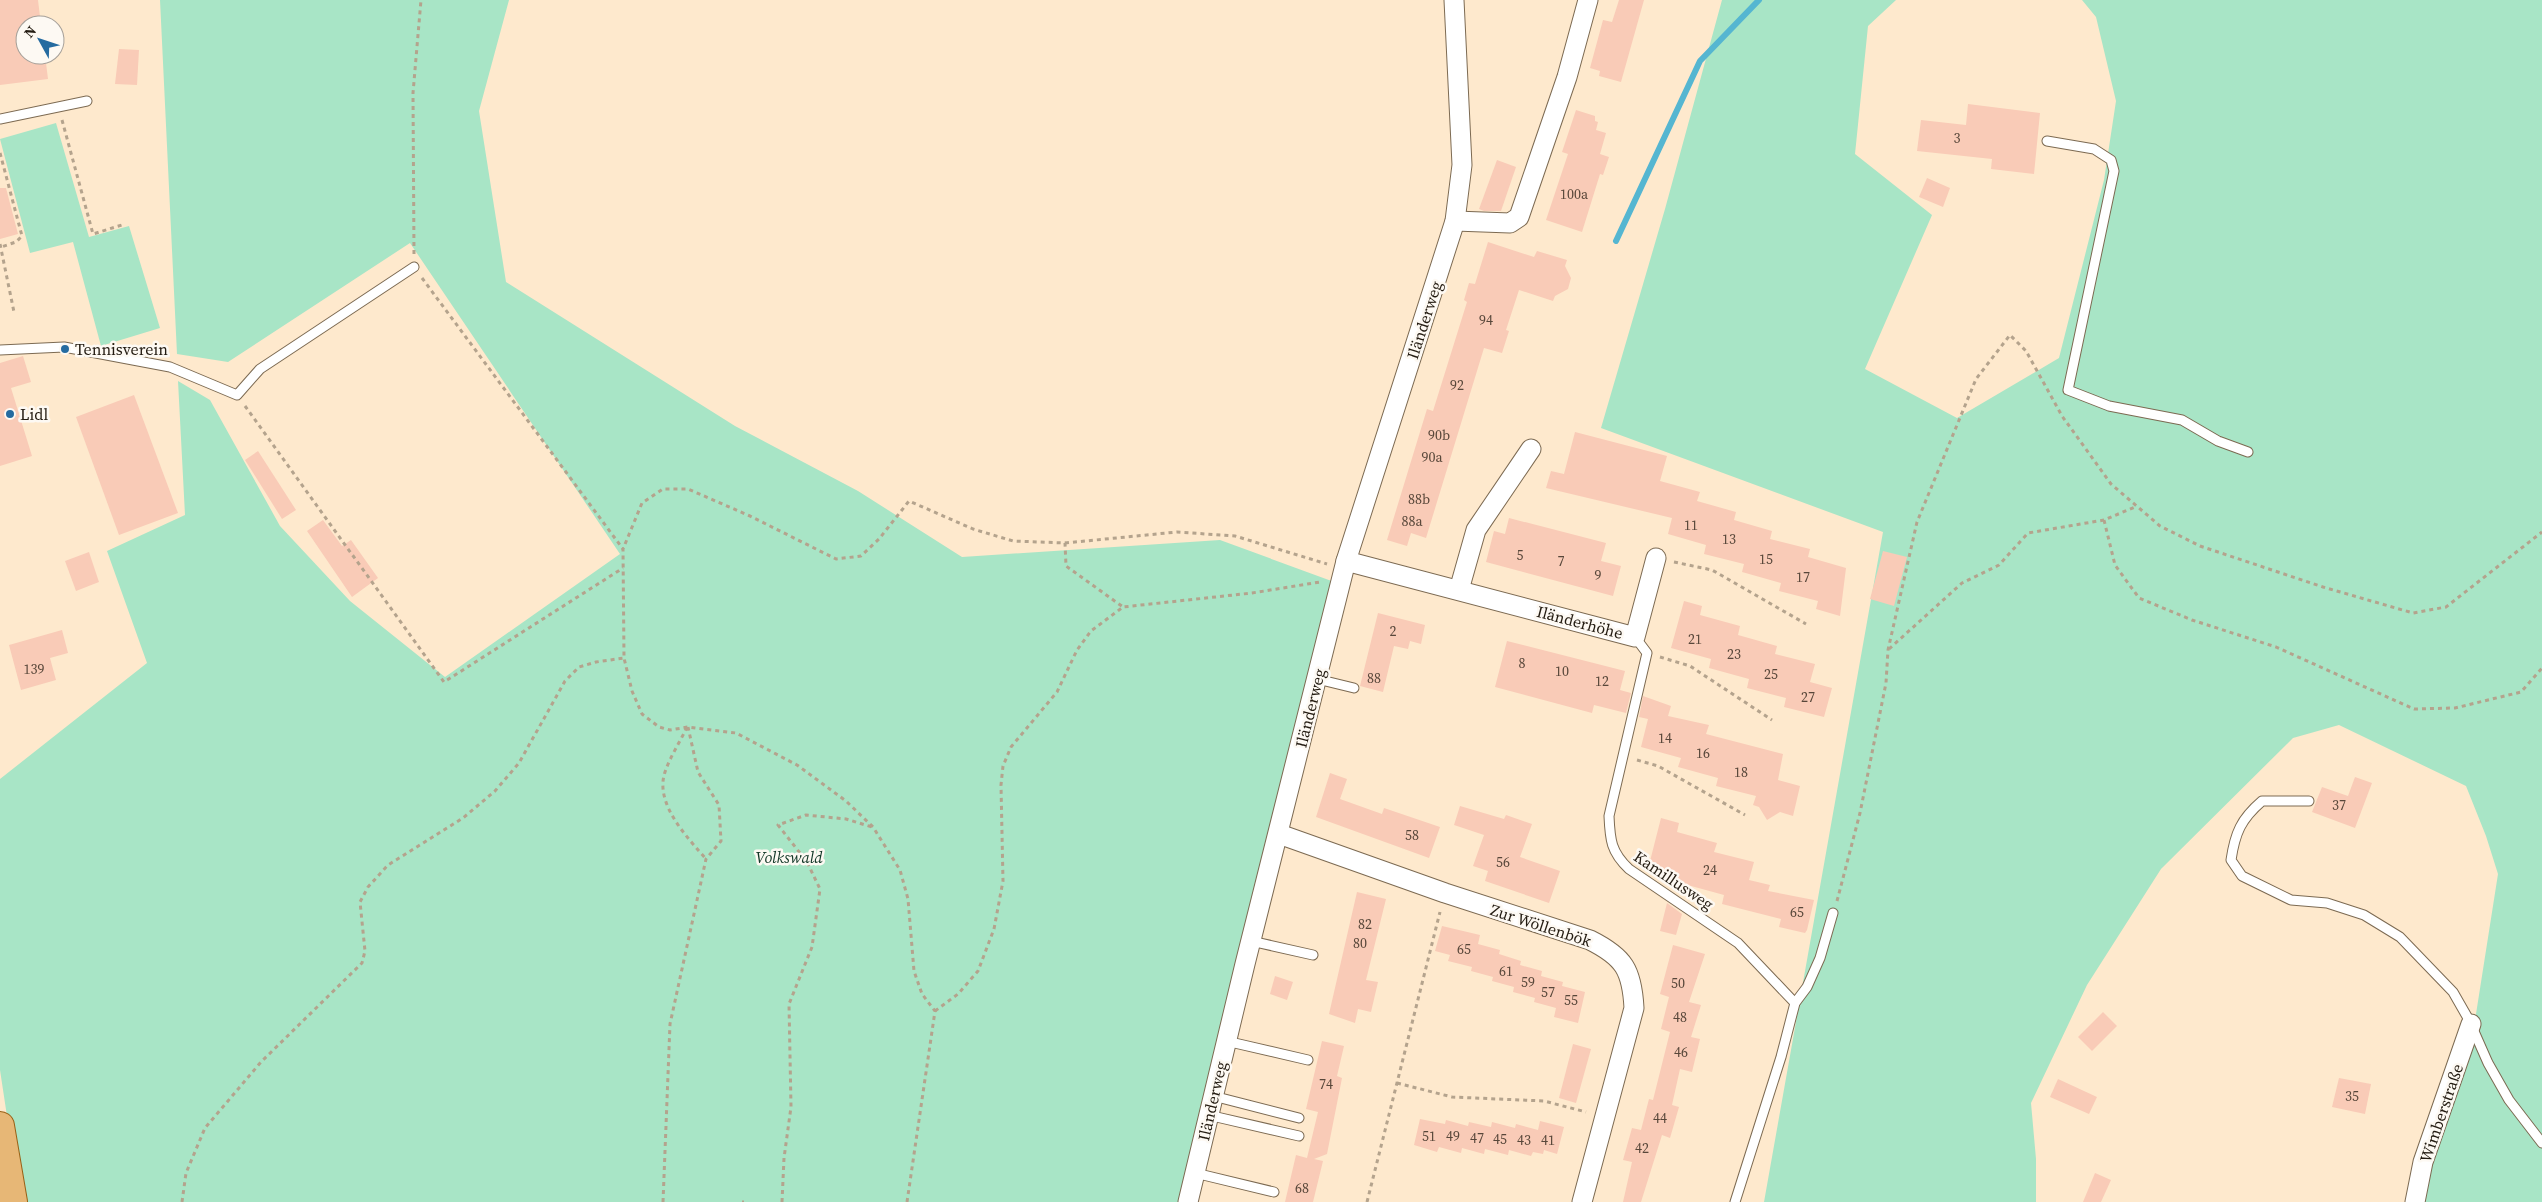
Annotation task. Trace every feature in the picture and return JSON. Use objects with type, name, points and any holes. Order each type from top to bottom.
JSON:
[{"type":"main road","points":[[0,1126],[13,1202]]},
{"type":"street","name":"Iländerweg","points":[[1188,1202],[1226,1040],[1344,569],[1456,221],[1462,165],[1454,0]]},
{"type":"street","points":[[1456,221],[1510,223],[1519,217],[1567,77],[1588,0]]},
{"type":"street","points":[[1459,590],[1476,530],[1531,449]]},
{"type":"street","name":"Iländerhöhe","points":[[1344,569],[1459,590],[1635,637],[1656,558]]},
{"type":"street","name":"Zur Wöllenbök","points":[[1279,834],[1445,893],[1590,940],[1606,948],[1623,964],[1632,982],[1634,1008],[1582,1202]]},
{"type":"street","name":"Wimberstraße","points":[[2415,1202],[2423,1162],[2471,1024]]},
{"type":"lane","points":[[0,118],[87,101]]},
{"type":"lane","points":[[2047,140],[2094,149],[2111,160],[2114,171],[2068,390],[2109,406],[2182,420],[2218,441],[2248,452]]},
{"type":"lane","points":[[0,350],[64,347],[170,367],[237,396],[260,369],[414,267]]},
{"type":"lane","points":[[1635,637],[1647,653]]},
{"type":"lane","name":"Kamillusweg","points":[[1647,653],[1609,816],[1610,835],[1616,856],[1629,869],[1738,943],[1795,1003]]},
{"type":"lane","points":[[1317,679],[1354,688]]},
{"type":"lane","name":"Wimberstraße","points":[[2309,800],[2262,801],[2245,816],[2234,840],[2230,860],[2242,876],[2291,900],[2327,903],[2364,915],[2400,937],[2454,992],[2471,1024],[2488,1063],[2509,1100],[2542,1143]]},
{"type":"lane","points":[[1735,1202],[1782,1057],[1795,1003],[1807,987],[1820,958],[1833,913]]},
{"type":"lane","points":[[1251,941],[1313,955]]},
{"type":"lane","points":[[1226,1040],[1308,1060]]},
{"type":"lane","points":[[1213,1096],[1299,1118]]},
{"type":"lane","points":[[1208,1115],[1299,1136]]},
{"type":"lane","points":[[1194,1173],[1274,1192]]},
{"type":"path","points":[[421,0],[413,93],[414,267],[623,549]]},
{"type":"path","points":[[59,107],[94,234],[125,224]]},
{"type":"path","points":[[0,153],[22,236],[16,242],[0,246],[14,312]]},
{"type":"path","points":[[1833,913],[1860,813],[1886,683],[1888,650],[1916,522],[1976,379],[2010,335],[2026,351],[2062,416],[2111,484],[2160,526],[2200,546],[2323,588],[2413,613],[2446,607],[2542,532]]},
{"type":"path","points":[[237,396],[444,682],[623,568]]},
{"type":"path","points":[[935,1011],[922,994],[914,971],[908,899],[900,870],[873,827],[846,802],[797,765],[736,733],[688,727],[670,730],[659,727],[642,714],[632,692],[624,658],[623,549],[642,503],[664,489],[688,489],[750,516],[836,559],[860,556],[880,539],[909,501],[974,528],[1014,541],[1065,543],[1177,532],[1235,536],[1344,569]]},
{"type":"path","points":[[1888,650],[1962,583],[1999,565],[2028,533],[2104,520],[2136,507]]},
{"type":"path","points":[[2104,520],[2115,564],[2139,598],[2192,620],[2276,646],[2414,709],[2455,708],[2521,692],[2542,668]]},
{"type":"path","points":[[1065,543],[1066,566],[1123,607]]},
{"type":"path","points":[[1656,558],[1712,570],[1806,624]]},
{"type":"path","points":[[907,1202],[935,1011],[958,994],[978,971],[994,930],[1003,881],[1001,785],[1003,766],[1011,747],[1057,692],[1077,650],[1091,631],[1123,607],[1252,593],[1344,569]]},
{"type":"path","points":[[1647,653],[1690,666],[1772,720]]},
{"type":"path","points":[[182,1202],[186,1173],[205,1128],[261,1062],[362,963],[364,951],[360,902],[368,887],[388,865],[463,818],[495,790],[519,763],[564,680],[579,667],[596,662],[624,658]]},
{"type":"path","points":[[663,1202],[670,1024],[706,859],[721,841],[718,805],[698,772],[688,727]]},
{"type":"path","points":[[688,727],[664,774],[666,802],[680,828],[706,859]]},
{"type":"path","points":[[1624,756],[1658,766],[1745,815]]},
{"type":"path","points":[[782,1202],[784,1158],[791,1107],[789,1004],[812,948],[820,889],[807,862],[778,825],[806,815],[846,819],[873,827]]},
{"type":"path","points":[[1368,1202],[1445,893]]},
{"type":"path","points":[[1397,1083],[1452,1097],[1544,1101],[1605,1117]]},
{"type":"green space","name":"Volkswald","points":[[160,0],[509,0],[479,111],[506,282],[735,426],[858,491],[962,557],[1220,540],[1337,583],[1186,1202],[20,1202],[0,1070],[0,779],[147,663],[107,551],[185,515],[178,381],[210,400],[280,526],[350,601],[445,677],[620,554],[410,243],[228,362],[177,354]]},
{"type":"green space","points":[[1722,0],[1896,0],[1868,26],[1855,154],[1932,215],[1865,369],[1957,418],[2059,358],[2104,180],[2116,101],[2096,17],[2082,0],[2542,0],[2542,1202],[2424,1202],[2431,1168],[2476,1014],[2498,874],[2486,836],[2466,786],[2339,725],[2293,738],[2161,869],[2087,985],[2031,1103],[2036,1159],[2036,1202],[1764,1202],[1883,532],[1601,428],[1665,209]]},
{"type":"green space","points":[[56,123],[89,237],[129,226],[160,328],[101,346],[73,242],[30,253],[0,139]]},
{"type":"building","points":[[0,0],[38,0],[40,15],[15,15],[15,65],[46,65],[48,79],[0,85]]},
{"type":"building","points":[[1619,0],[1644,0],[1621,82],[1599,76],[1600,71],[1590,68],[1603,20],[1612,22]]},
{"type":"building","points":[[119,49],[139,50],[137,85],[115,84]]},
{"type":"building","points":[[1968,104],[2040,113],[2034,174],[1991,169],[1992,159],[1917,151],[1921,120],[1966,125]]},
{"type":"building","points":[[1576,110],[1595,116],[1595,121],[1598,122],[1596,130],[1606,133],[1600,154],[1609,157],[1603,175],[1600,174],[1582,232],[1546,220],[1568,154],[1562,152]]},
{"type":"building","points":[[1497,160],[1516,167],[1501,211],[1484,211],[1479,209]]},
{"type":"building","points":[[1927,178],[1950,188],[1943,207],[1919,197]]},
{"type":"building","points":[[0,188],[6,188],[18,234],[0,239]]},
{"type":"building","points":[[1488,242],[1534,257],[1537,251],[1567,260],[1565,266],[1571,278],[1568,289],[1555,296],[1553,301],[1519,290],[1506,330],[1509,331],[1502,353],[1484,348],[1426,538],[1411,533],[1407,546],[1387,540],[1427,409],[1433,411],[1467,302],[1464,300],[1469,283],[1475,284]]},
{"type":"building","name":"Lidl","points":[[23,356],[31,382],[11,388],[32,456],[0,466],[0,363]]},
{"type":"building","points":[[134,395],[178,513],[119,535],[76,417]]},
{"type":"building","points":[[1575,432],[1667,456],[1660,481],[1700,492],[1697,501],[1736,512],[1734,520],[1772,531],[1770,539],[1810,549],[1808,557],[1846,568],[1840,616],[1816,609],[1818,601],[1779,591],[1781,583],[1742,572],[1744,564],[1704,554],[1706,545],[1668,534],[1672,518],[1546,488],[1551,471],[1564,474]]},
{"type":"building","points":[[258,451],[296,510],[282,519],[245,460]]},
{"type":"building","points":[[1509,518],[1606,543],[1601,561],[1621,566],[1613,596],[1486,562],[1494,531],[1505,534]]},
{"type":"building","points":[[323,520],[342,546],[351,540],[378,578],[352,597],[307,531]]},
{"type":"building","points":[[1883,551],[1907,557],[1894,606],[1870,599]]},
{"type":"building","points":[[89,552],[99,582],[76,591],[65,561]]},
{"type":"building","points":[[1684,601],[1702,606],[1700,615],[1740,626],[1738,635],[1777,646],[1775,654],[1815,664],[1810,682],[1832,688],[1824,717],[1784,707],[1786,698],[1747,688],[1749,679],[1709,668],[1711,659],[1671,648]]},
{"type":"building","points":[[1378,613],[1425,625],[1421,644],[1410,641],[1408,649],[1394,646],[1383,692],[1360,686]]},
{"type":"building","points":[[62,630],[68,653],[50,658],[56,680],[21,690],[9,645]]},
{"type":"building","points":[[1507,641],[1625,671],[1620,690],[1631,693],[1626,713],[1594,705],[1592,713],[1495,687]]},
{"type":"building","points":[[1643,696],[1671,706],[1668,716],[1709,725],[1706,734],[1783,754],[1778,780],[1800,786],[1793,816],[1780,812],[1767,820],[1759,807],[1753,805],[1756,796],[1716,786],[1718,778],[1678,767],[1681,758],[1641,747],[1648,719],[1639,717]]},
{"type":"building","points":[[1330,773],[1347,779],[1340,799],[1382,814],[1384,808],[1440,827],[1429,858],[1316,817]]},
{"type":"building","points":[[2355,777],[2372,783],[2355,828],[2312,812],[2322,787],[2348,796]]},
{"type":"building","points":[[1460,806],[1504,819],[1506,815],[1532,824],[1520,857],[1560,871],[1549,903],[1485,881],[1488,871],[1473,866],[1484,835],[1454,825]]},
{"type":"building","points":[[1661,818],[1679,823],[1677,832],[1717,843],[1714,852],[1754,862],[1749,880],[1770,885],[1768,891],[1814,900],[1805,933],[1779,927],[1781,919],[1722,904],[1724,895],[1673,881],[1675,872],[1649,865]]},
{"type":"building","points":[[1357,892],[1386,899],[1366,980],[1378,982],[1371,1012],[1358,1009],[1355,1023],[1329,1014]]},
{"type":"building","points":[[1667,903],[1682,914],[1676,935],[1660,931]]},
{"type":"building","points":[[1442,926],[1480,935],[1478,944],[1500,950],[1499,954],[1521,961],[1520,965],[1542,971],[1541,976],[1563,982],[1562,986],[1585,992],[1578,1023],[1554,1017],[1556,1008],[1534,1002],[1535,998],[1513,992],[1514,987],[1492,981],[1493,977],[1471,971],[1472,967],[1448,961],[1450,955],[1435,951]]},
{"type":"building","points":[[1673,945],[1705,954],[1689,1002],[1701,1005],[1691,1037],[1700,1039],[1692,1072],[1680,1069],[1672,1105],[1679,1107],[1670,1138],[1662,1135],[1641,1202],[1623,1202],[1632,1162],[1623,1160],[1632,1128],[1641,1130],[1649,1099],[1653,1100],[1670,1032],[1661,1029],[1669,997],[1660,994]]},
{"type":"building","points":[[1275,976],[1293,982],[1287,1000],[1270,994]]},
{"type":"building","points":[[2103,1012],[2117,1026],[2092,1051],[2078,1037]]},
{"type":"building","points":[[1322,1041],[1344,1046],[1337,1076],[1342,1078],[1327,1154],[1314,1159],[1323,1161],[1313,1202],[1285,1202],[1296,1155],[1307,1158],[1318,1112],[1306,1109]]},
{"type":"building","points":[[1573,1044],[1591,1049],[1576,1103],[1559,1098]]},
{"type":"building","points":[[2339,1078],[2371,1084],[2365,1114],[2332,1107]]},
{"type":"building","points":[[2058,1079],[2097,1097],[2089,1114],[2050,1097]]},
{"type":"building","points":[[1420,1119],[1445,1124],[1446,1120],[1468,1126],[1469,1122],[1491,1127],[1492,1122],[1515,1128],[1516,1124],[1538,1130],[1540,1121],[1564,1127],[1557,1154],[1544,1150],[1543,1154],[1533,1152],[1531,1156],[1509,1150],[1508,1155],[1485,1149],[1484,1154],[1462,1148],[1461,1153],[1439,1147],[1437,1152],[1414,1145]]},
{"type":"building","points":[[2095,1173],[2111,1180],[2101,1202],[2083,1202]]},
{"type":"waterway","points":[[1616,241],[1700,61],[1759,0]]},
{"type":"place","name":"Tennisverein","points":[[65,349]]},
{"type":"place","name":"Lidl","points":[[10,414]]}]
